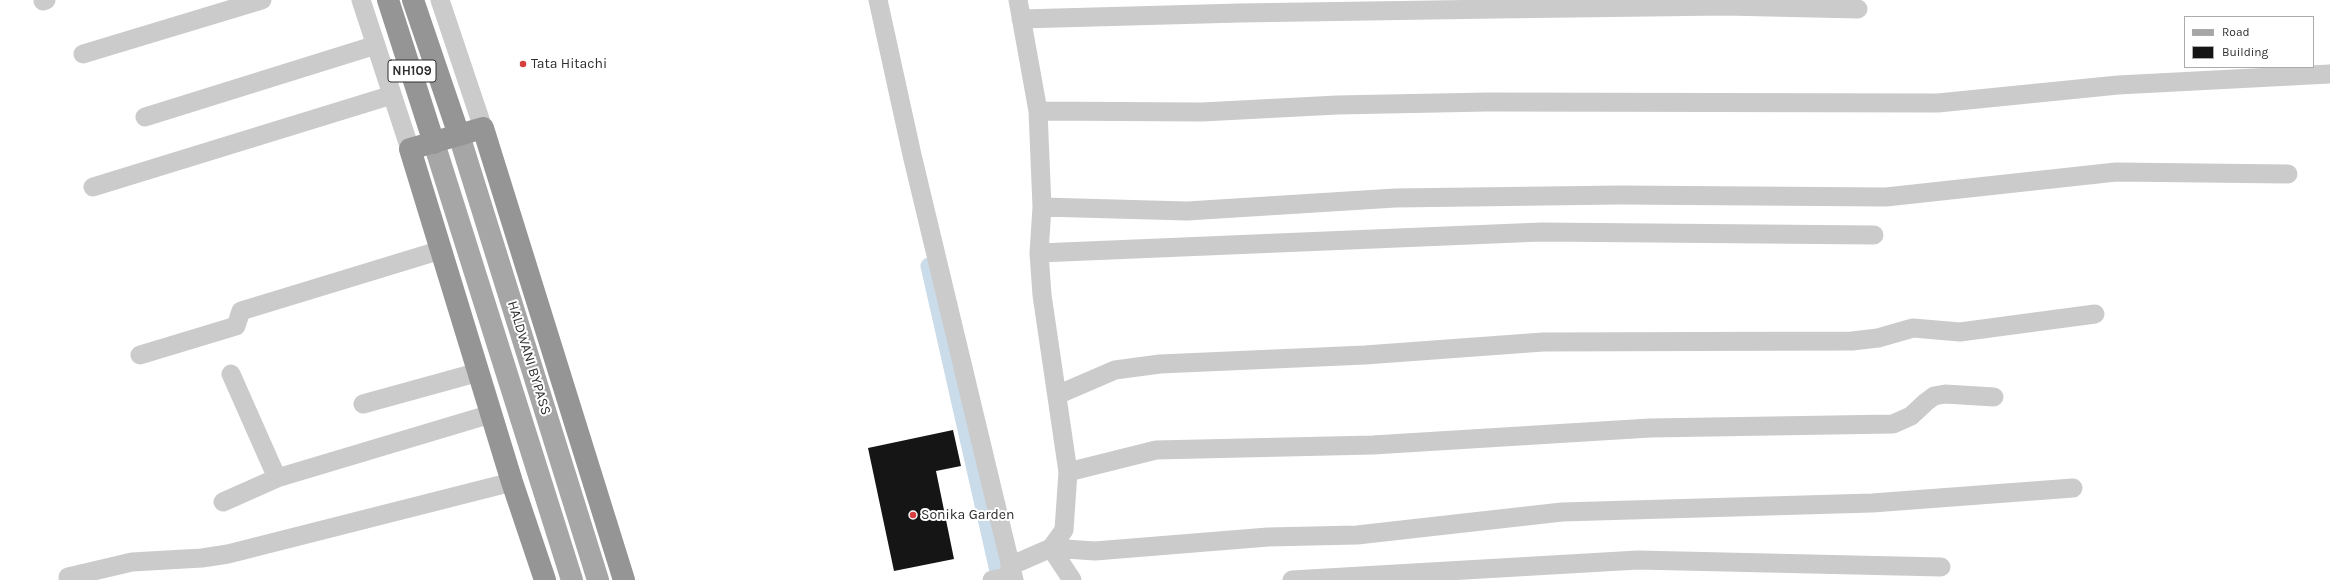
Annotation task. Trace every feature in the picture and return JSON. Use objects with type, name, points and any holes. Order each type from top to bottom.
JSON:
[{"type":"highway","name":"NH109","points":[[388,0],[434,142]]},
{"type":"highway","name":"NH109","points":[[413,0],[459,135]]},
{"type":"highway","points":[[546,580],[512,482],[410,149],[484,128],[624,580]]},
{"type":"main road","name":"HALDWANI BYPASS","points":[[459,135],[598,580]]},
{"type":"main road","name":"HALDWANI BYPASS","points":[[434,142],[572,580]]},
{"type":"street","points":[[83,54],[262,0]]},
{"type":"street","points":[[361,0],[410,149]]},
{"type":"street","points":[[440,0],[484,128]]},
{"type":"street","points":[[878,0],[1005,576],[1051,548],[1064,530],[1068,472],[1042,295],[1039,253],[1042,207],[1038,111],[1018,0]]},
{"type":"street","points":[[1021,20],[1240,13],[1496,9],[1725,6],[1858,9]]},
{"type":"street","points":[[145,117],[376,45]]},
{"type":"street","points":[[1038,111],[1202,112],[1337,105],[1488,102],[1938,103],[2118,85],[2330,74]]},
{"type":"street","points":[[93,187],[392,95]]},
{"type":"street","points":[[1042,207],[1187,211],[1395,198],[1620,194],[1886,197],[2116,172],[2288,174]]},
{"type":"street","points":[[1039,253],[1541,232],[1874,235]]},
{"type":"street","points":[[140,355],[236,326],[241,311],[441,250]]},
{"type":"street","points":[[1057,395],[1115,370],[1160,364],[1365,355],[1543,342],[1852,341],[1878,338],[1913,328],[1960,332],[2095,314]]},
{"type":"street","points":[[363,404],[479,372]]},
{"type":"street","points":[[231,374],[277,478]]},
{"type":"street","points":[[1068,472],[1156,450],[1373,445],[1650,428],[1893,424],[1911,416],[1934,396],[1945,394],[1994,397]]},
{"type":"street","points":[[223,502],[277,478],[491,414]]},
{"type":"street","points":[[68,577],[132,562],[214,557],[512,482]]},
{"type":"street","points":[[1051,548],[1095,550],[1268,537],[1357,535],[1562,512],[1872,503],[2073,488]]},
{"type":"street","points":[[1051,548],[1072,580]]},
{"type":"street","points":[[1292,580],[1638,560],[1941,567]]},
{"type":"building","name":"Sonika Garden","points":[[953,430],[961,466],[936,471],[954,559],[894,571],[868,448]]},
{"type":"waterway","points":[[929,266],[1000,580]]},
{"type":"place","name":"Tata Hitachi","points":[[523,64]]},
{"type":"place","name":"Sonika Garden","points":[[913,515]]}]
